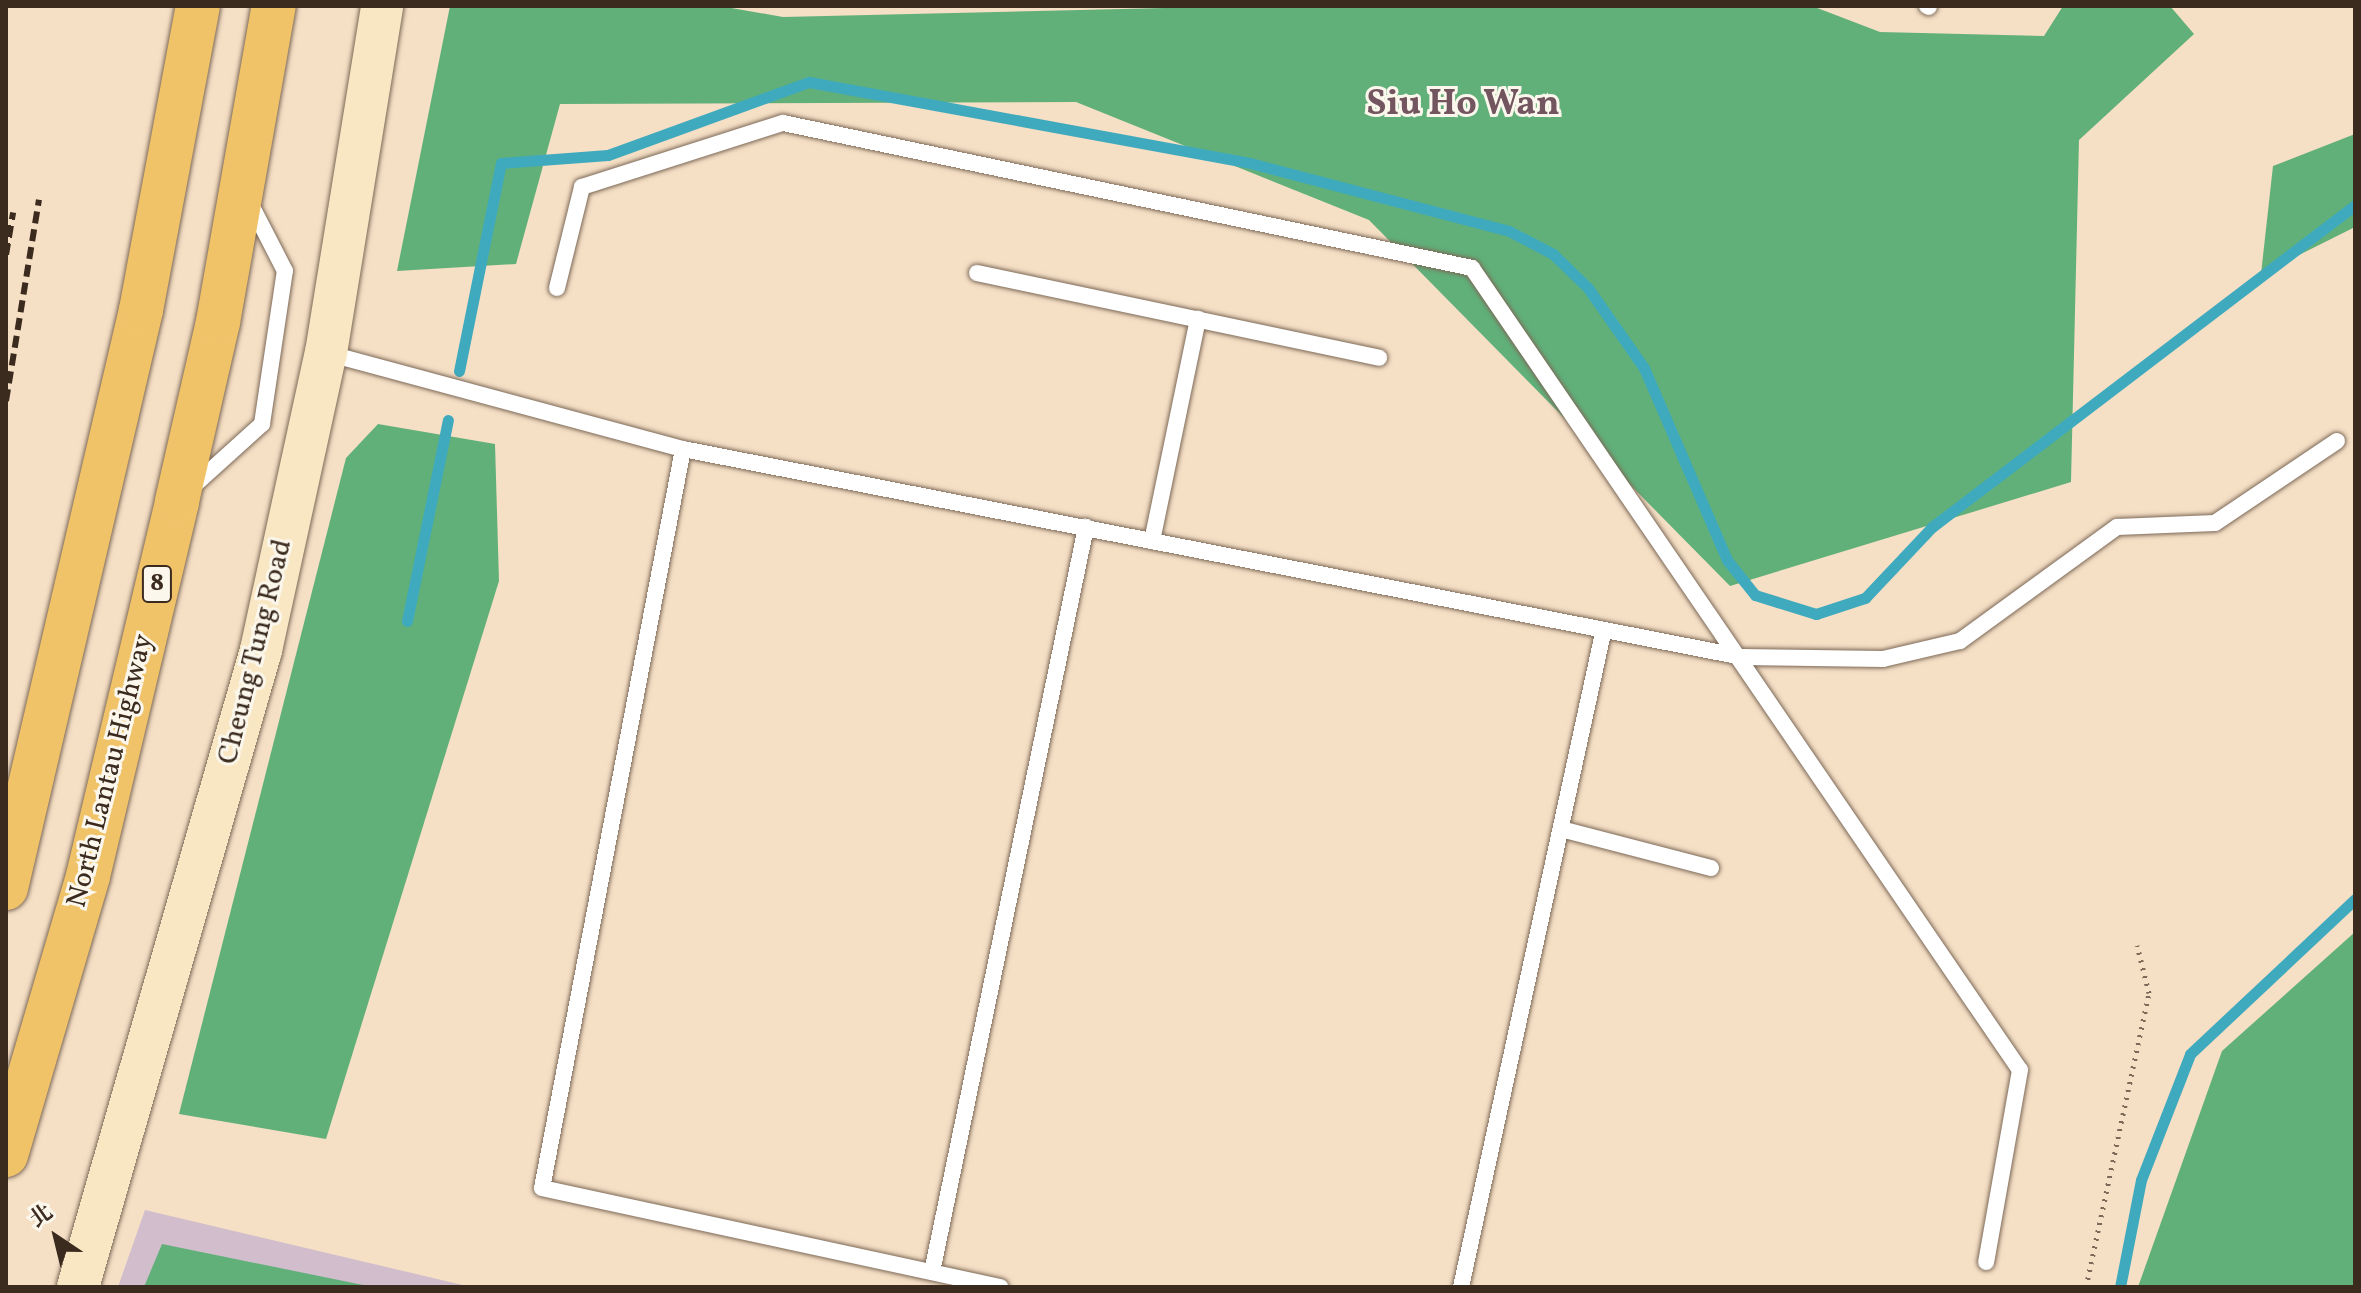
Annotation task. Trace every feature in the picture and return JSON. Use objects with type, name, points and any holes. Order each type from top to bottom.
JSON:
[{"type":"highway","points":[[6,888],[141,310],[198,6]]},
{"type":"highway","name":"North Lantau Highway","points":[[6,1155],[88,876],[177,501],[243,190],[274,6]]},
{"type":"main road","name":"Cheung Tung Road","points":[[78,1287],[261,650],[326,353],[382,6]]},
{"type":"lane","points":[[557,288],[582,187],[783,123],[1472,268],[1742,657],[2020,1070],[1986,1262]]},
{"type":"lane","points":[[177,501],[262,424],[285,271],[243,190]]},
{"type":"lane","points":[[977,273],[1379,358]]},
{"type":"lane","points":[[1152,541],[1198,319]]},
{"type":"lane","points":[[326,353],[683,449],[1086,527],[1603,633],[1742,657],[1883,659],[1960,641],[2117,527],[2215,523],[2337,441]]},
{"type":"lane","points":[[683,449],[542,1188],[1000,1287]]},
{"type":"lane","points":[[932,1272],[1086,527]]},
{"type":"lane","points":[[1461,1287],[1603,633]]},
{"type":"lane","points":[[1561,829],[1711,868]]},
{"type":"path","points":[[2086,1287],[2149,993],[2137,945]]},
{"type":"shaded area","points":[[145,1210],[471,1287],[118,1287]]},
{"type":"green space","points":[[450,6],[720,6],[783,17],[1249,6],[1812,6],[1880,32],[2044,36],[2063,6],[2170,6],[2194,34],[2079,140],[2071,482],[1730,586],[1369,220],[1076,102],[560,104],[516,264],[397,271]]},
{"type":"green space","points":[[2355,134],[2355,227],[2261,274],[2273,166]]},
{"type":"green space","points":[[378,424],[495,444],[499,581],[326,1139],[179,1114],[346,458]]},
{"type":"green space","points":[[2355,932],[2355,1287],[2138,1287],[2222,1051]]},
{"type":"green space","points":[[162,1244],[373,1287],[144,1287]]},
{"type":"waterway","points":[[459,371],[501,163],[608,155],[809,82],[1250,163],[1509,231],[1553,254],[1588,288],[1644,368],[1727,560],[1755,595],[1816,614],[1865,598],[1932,527],[2355,205]]},
{"type":"waterway","points":[[407,621],[448,420]]},
{"type":"waterway","points":[[2120,1287],[2141,1180],[2190,1054],[2355,899]]},
{"type":"railway","points":[[6,401],[39,200]]},
{"type":"railway","points":[[6,255],[13,213]]},
{"type":"district","name":"Siu Ho Wan","points":[[1463,106]]}]
